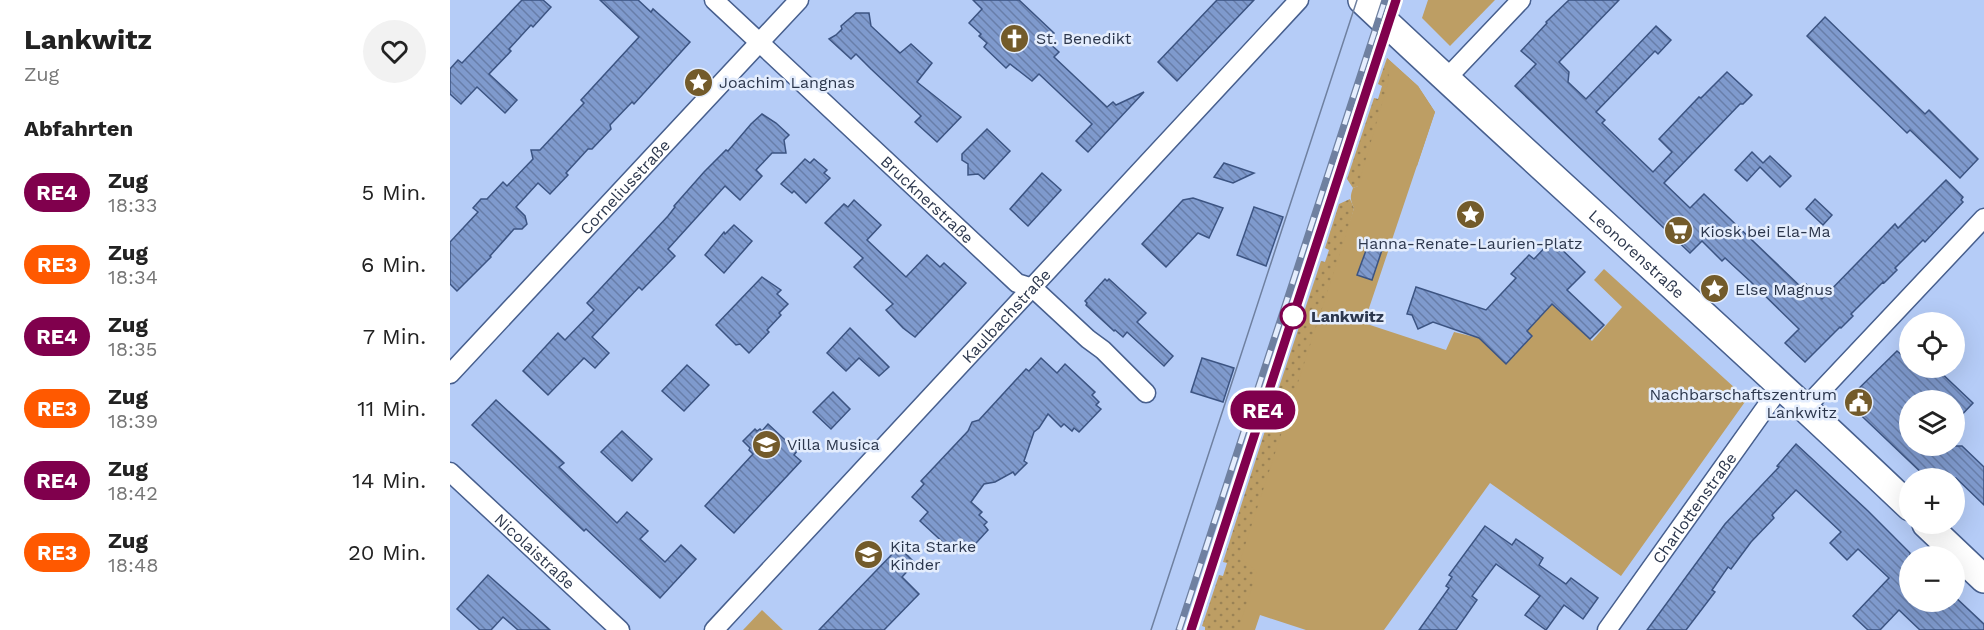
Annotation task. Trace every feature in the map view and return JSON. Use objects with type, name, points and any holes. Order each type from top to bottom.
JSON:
[{"type":"main road","name":"Leonorenstraße","points":[[1362,0],[1899,497]]},
{"type":"main road","points":[[1937,534],[1984,579]]},
{"type":"street","name":"Brucknerstraße","points":[[714,0],[1017,283],[1033,288],[1103,350],[1146,393]]},
{"type":"street","name":"Corneliusstraße","points":[[450,374],[799,0]]},
{"type":"street","name":"Kaulbachstraße","points":[[714,630],[1299,0]]},
{"type":"street","points":[[1446,79],[1521,0]]},
{"type":"street","points":[[1805,408],[1984,219]]},
{"type":"street","name":"Charlottenstraße","points":[[1606,630],[1781,386]]},
{"type":"street","name":"Nicolaistraße","points":[[450,472],[620,630]]},
{"type":"shaded area","points":[[1428,0],[1495,0],[1450,46],[1422,18]]},
{"type":"shaded area","points":[[1387,58],[1418,86],[1435,112],[1417,166],[1353,188],[1347,179],[1374,98],[1378,99],[1382,86],[1378,84]]},
{"type":"shaded area","points":[[1387,58],[1418,86],[1435,112],[1364,323],[1446,350],[1454,332],[1479,338],[1506,364],[1531,336],[1527,331],[1552,304],[1592,341],[1622,307],[1594,280],[1604,269],[1747,399],[1621,576],[1490,483],[1384,630],[1306,630],[1260,615],[1255,630],[1238,630],[1257,572],[1241,558],[1354,208],[1351,200],[1352,191],[1358,186],[1389,80]]},
{"type":"shaded area","points":[[1350,199],[1354,208],[1284,488],[1242,630],[1205,630],[1202,626],[1219,575],[1223,576],[1227,563],[1223,562],[1271,412],[1276,413],[1280,401],[1275,399],[1321,261],[1325,262],[1329,250],[1325,248],[1339,204]]},
{"type":"shaded area","points":[[762,610],[783,630],[743,630]]},
{"type":"building","points":[[522,0],[543,0],[551,7],[533,27],[531,25],[489,74],[517,100],[505,113],[477,87],[461,104],[450,94],[450,69],[458,60],[462,63]]},
{"type":"building","points":[[600,0],[638,0],[651,12],[653,9],[690,42],[634,104],[632,102],[610,125],[611,129],[592,149],[588,149],[550,194],[538,183],[516,207],[525,216],[527,224],[522,229],[514,229],[491,257],[457,291],[450,284],[450,242],[478,212],[473,208],[481,199],[487,199],[503,182],[507,186],[533,159],[531,150],[540,150],[584,103],[581,100],[639,37]]},
{"type":"building","points":[[973,0],[1019,0],[1054,33],[1047,41],[1059,52],[1054,57],[1107,107],[1113,102],[1116,105],[1144,92],[1088,152],[1076,141],[1092,124],[1039,74],[1032,81],[1010,64],[1006,68],[984,47],[987,43],[969,23],[982,9]]},
{"type":"building","points":[[1217,0],[1254,0],[1177,81],[1158,62]]},
{"type":"building","points":[[1569,0],[1619,0],[1559,62],[1569,72],[1568,82],[1586,99],[1656,26],[1671,40],[1658,54],[1655,51],[1596,112],[1605,120],[1602,123],[1653,172],[1672,152],[1659,139],[1699,97],[1701,98],[1727,72],[1752,95],[1740,104],[1664,183],[1690,208],[1704,194],[1802,288],[1806,284],[1822,299],[1895,224],[1898,228],[1946,180],[1963,197],[1961,200],[1963,202],[1925,242],[1923,240],[1895,268],[1897,270],[1851,314],[1853,316],[1805,362],[1785,343],[1799,329],[1751,282],[1725,258],[1722,261],[1702,241],[1690,253],[1515,86],[1536,64],[1521,51]]},
{"type":"building","points":[[856,13],[869,13],[871,26],[900,53],[911,44],[932,63],[917,82],[961,117],[937,142],[915,122],[921,116],[856,54],[851,59],[829,39],[836,35],[842,29],[841,26]]},
{"type":"building","points":[[1825,17],[1925,114],[1929,110],[1978,159],[1960,178],[1910,130],[1907,133],[1807,36]]},
{"type":"building","points":[[762,114],[789,135],[784,140],[786,153],[772,153],[756,170],[762,176],[740,200],[725,186],[668,249],[675,256],[642,290],[639,287],[592,337],[609,353],[595,368],[584,358],[548,395],[523,371],[558,333],[565,340],[594,310],[587,303],[668,216],[704,172],[726,150],[728,151]]},
{"type":"building","points":[[987,129],[1010,151],[984,179],[978,174],[968,175],[968,164],[962,160],[962,154]]},
{"type":"building","points":[[1752,152],[1763,163],[1770,156],[1791,176],[1780,187],[1760,167],[1747,181],[1735,170]]},
{"type":"building","points":[[805,159],[810,163],[814,159],[827,170],[824,173],[830,178],[806,203],[794,191],[792,193],[781,184]]},
{"type":"building","points":[[1224,163],[1254,173],[1233,183],[1214,177]]},
{"type":"building","points":[[1042,173],[1061,190],[1028,226],[1010,209]]},
{"type":"building","points":[[1193,198],[1223,208],[1209,238],[1198,233],[1166,267],[1142,244],[1183,200]]},
{"type":"building","points":[[1815,199],[1832,215],[1823,225],[1806,209]]},
{"type":"building","points":[[854,200],[881,225],[867,240],[906,277],[927,255],[940,267],[944,263],[966,283],[915,337],[886,310],[893,304],[854,267],[863,258],[825,223],[844,204],[848,207]]},
{"type":"building","points":[[1254,207],[1283,217],[1266,266],[1237,255]]},
{"type":"building","points":[[734,225],[752,241],[724,273],[705,255],[724,232],[725,234]]},
{"type":"building","points":[[1552,240],[1585,272],[1567,290],[1604,325],[1590,339],[1552,304],[1527,331],[1532,336],[1506,364],[1479,338],[1433,322],[1418,329],[1412,315],[1407,314],[1416,287],[1486,310],[1516,278],[1511,274],[1529,255],[1534,259]]},
{"type":"building","points":[[1368,245],[1382,250],[1372,280],[1357,275]]},
{"type":"building","points":[[762,277],[781,290],[777,294],[788,304],[767,330],[769,332],[749,353],[740,344],[736,345],[716,325]]},
{"type":"building","points":[[1105,279],[1107,281],[1109,279],[1146,313],[1137,322],[1173,356],[1164,366],[1127,332],[1123,337],[1086,305],[1085,301]]},
{"type":"building","points":[[850,328],[889,367],[879,376],[859,358],[846,371],[827,353]]},
{"type":"building","points":[[1897,351],[1899,353],[1899,378],[1947,378],[1959,390],[1899,390],[1899,451],[1846,401]]},
{"type":"building","points":[[1041,358],[1057,373],[1065,364],[1095,392],[1092,395],[1099,402],[1096,405],[1101,409],[1079,432],[1074,428],[1072,431],[1064,424],[1061,427],[1048,414],[1034,432],[1024,461],[1027,463],[1015,475],[1013,472],[995,482],[984,484],[971,502],[982,512],[979,515],[987,522],[984,525],[988,530],[967,553],[962,548],[959,552],[952,545],[949,548],[920,521],[928,512],[912,497],[924,484],[921,481],[968,431],[972,422],[979,420],[1026,369],[1029,371]]},
{"type":"building","points":[[1202,358],[1234,368],[1223,402],[1191,392]]},
{"type":"building","points":[[687,365],[709,385],[684,411],[662,391]]},
{"type":"building","points":[[833,392],[850,409],[831,429],[813,412]]},
{"type":"building","points":[[1965,395],[1973,403],[1965,411]]},
{"type":"building","points":[[496,400],[564,463],[559,467],[617,523],[627,512],[648,531],[640,539],[665,562],[681,545],[696,559],[660,598],[586,529],[584,531],[472,425]]},
{"type":"building","points":[[768,424],[797,451],[794,455],[801,461],[734,533],[705,506],[753,454],[743,441],[755,429],[762,431]]},
{"type":"building","points":[[622,431],[652,459],[632,481],[601,452]]},
{"type":"building","points":[[1796,444],[1903,546],[1899,546],[1899,610],[1880,630],[1868,630],[1853,616],[1889,578],[1858,549],[1847,560],[1830,543],[1841,532],[1796,490],[1772,515],[1774,518],[1751,542],[1731,569],[1728,567],[1712,590],[1715,592],[1686,630],[1647,630],[1725,524],[1779,467],[1777,466]]},
{"type":"building","points":[[1965,449],[1984,467],[1984,505],[1965,487],[1965,468],[1916,468],[1904,456],[1965,456]]},
{"type":"building","points":[[1485,526],[1512,545],[1516,539],[1543,558],[1539,565],[1566,584],[1571,578],[1598,598],[1583,619],[1564,605],[1546,630],[1525,615],[1540,596],[1496,564],[1472,596],[1477,600],[1456,630],[1419,630],[1449,588],[1446,586],[1452,577],[1449,575]]},
{"type":"building","points":[[899,547],[915,563],[902,577],[919,594],[884,630],[819,630]]},
{"type":"building","points":[[488,575],[550,630],[518,630],[503,617],[491,630],[480,630],[457,609]]},
{"type":"building","points":[[1965,606],[1984,624],[1984,630],[1920,630],[1901,612],[1965,612]]},
{"type":"tram line","points":[[1151,630],[1357,0]]},
{"type":"railway","points":[[1179,630],[1385,0]]},
{"type":"railway","points":[[1191,630],[1396,0]]},
{"type":"train","name":"RE4","points":[[1191,630],[1396,0]]},
{"type":"place","name":"St. Benedikt","points":[[1015,38]]},
{"type":"place","name":"Joachim Langnas","points":[[698,82]]},
{"type":"place","name":"Hanna-Renate-Laurien-Platz","points":[[1470,215]]},
{"type":"place","name":"Kiosk bei Ela-Ma","points":[[1679,231]]},
{"type":"place","name":"Else Magnus","points":[[1714,289]]},
{"type":"place","name":"Lankwitz","points":[[1293,316]]},
{"type":"place","name":"Nachbarschaftszentrum Lankwitz","points":[[1858,403]]},
{"type":"place","name":"Villa Musica","points":[[766,444]]},
{"type":"place","name":"Kita Starke Kinder","points":[[869,555]]}]
